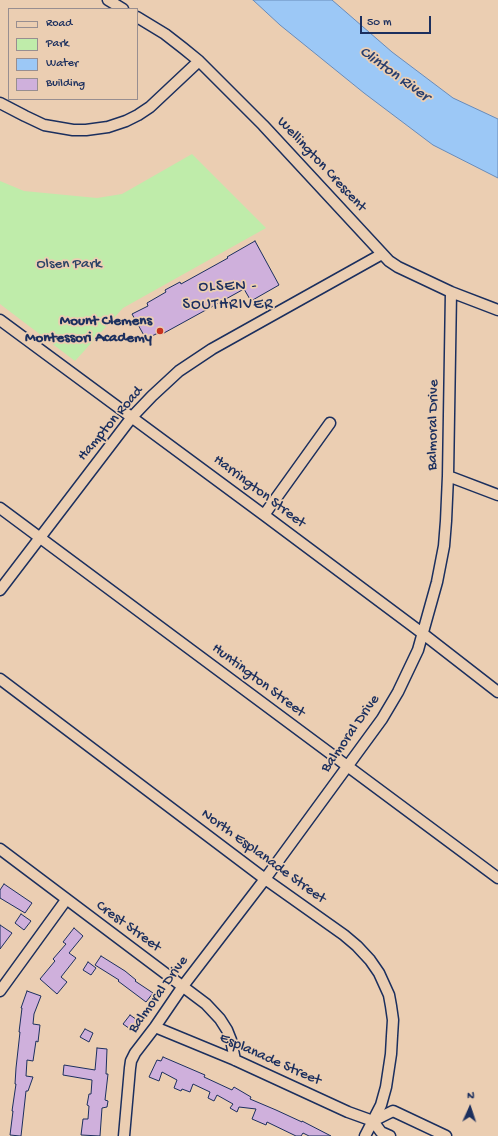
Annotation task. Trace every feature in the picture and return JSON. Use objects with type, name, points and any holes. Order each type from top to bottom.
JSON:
[{"type":"street","points":[[108,0],[121,8]]},
{"type":"street","name":"Wellington Crescent","points":[[138,18],[165,34],[199,61],[263,125],[347,214],[382,254],[398,267],[451,292],[498,310]]},
{"type":"street","points":[[0,103],[44,125],[73,130],[108,127],[126,122],[150,107],[199,61]]},
{"type":"street","name":"Hampton Road","points":[[0,590],[132,417],[152,396],[180,371],[212,349],[382,254]]},
{"type":"street","name":"Balmoral Drive","points":[[124,1136],[130,1068],[135,1053],[156,1027],[183,986],[265,879],[382,719],[398,692],[418,650],[437,582],[444,546],[448,476],[451,292]]},
{"type":"street","name":"Harrington Street","points":[[0,320],[422,633],[498,692]]},
{"type":"street","points":[[264,515],[330,423]]},
{"type":"street","points":[[448,476],[498,495]]},
{"type":"street","name":"Huntington Street","points":[[0,508],[498,878]]},
{"type":"street","name":"North Esplanade Street","points":[[0,679],[265,879],[344,935],[370,960],[384,983],[391,1006],[393,1020],[391,1054],[386,1087],[381,1105],[365,1136]]},
{"type":"street","name":"Crest Street","points":[[0,849],[206,1004],[220,1018],[227,1030],[231,1040],[235,1060]]},
{"type":"street","points":[[0,991],[66,900]]},
{"type":"street","name":"Esplanade Street","points":[[156,1027],[235,1060],[348,1112],[373,1121],[381,1132],[390,1136]]},
{"type":"street","points":[[373,1121],[393,1111],[446,1136]]},
{"type":"green space","name":"Olsen Park","points":[[192,154],[266,228],[123,308],[75,361],[0,304],[0,181],[24,191],[97,198],[122,194]]},
{"type":"water","name":"Clinton River","points":[[253,0],[332,0],[392,52],[453,98],[498,119],[498,178],[433,145],[364,93],[280,25]]},
{"type":"building","points":[[255,241],[279,285],[251,301],[244,289],[164,333],[162,331],[146,339],[132,314],[148,306],[147,303],[166,292],[165,290],[180,282],[181,284]]},
{"type":"building","points":[[4,884],[32,903],[25,913],[0,898],[0,890]]},
{"type":"building","points":[[21,914],[31,921],[24,930],[15,923]]},
{"type":"building","points":[[0,925],[12,933],[0,949]]},
{"type":"building","points":[[74,928],[83,936],[69,953],[76,958],[61,977],[67,982],[57,994],[40,979],[55,961],[53,959],[66,944],[63,942]]},
{"type":"building","points":[[101,956],[125,971],[136,980],[135,981],[153,993],[146,1002],[118,981],[119,980],[95,965]]},
{"type":"building","points":[[88,962],[96,968],[91,975],[83,970]]},
{"type":"building","points":[[27,991],[41,996],[34,1014],[33,1024],[40,1025],[38,1042],[36,1041],[33,1061],[27,1060],[26,1076],[33,1077],[28,1091],[26,1091],[20,1136],[10,1135],[16,1084],[21,1008]]},
{"type":"building","points":[[130,1015],[140,1022],[133,1031],[123,1024]]},
{"type":"building","points":[[85,1029],[93,1033],[89,1042],[80,1037]]},
{"type":"building","points":[[97,1048],[107,1049],[106,1074],[108,1074],[105,1100],[108,1101],[107,1107],[102,1108],[100,1136],[81,1135],[83,1119],[88,1119],[89,1106],[87,1105],[89,1094],[91,1094],[92,1080],[63,1075],[64,1065],[95,1070]]},
{"type":"building","points":[[163,1057],[205,1075],[204,1077],[232,1090],[234,1087],[251,1097],[250,1099],[302,1121],[331,1136],[309,1136],[303,1133],[301,1136],[296,1136],[267,1122],[266,1125],[252,1119],[256,1109],[239,1107],[237,1112],[230,1108],[233,1104],[217,1095],[214,1101],[208,1098],[210,1092],[193,1084],[190,1092],[182,1089],[181,1091],[174,1088],[177,1080],[162,1072],[159,1081],[149,1077],[157,1060],[161,1061]]},
{"type":"place","name":"Mount Clemens Montessori Academy","points":[[160,331]]},
{"type":"district","name":"OLSEN - SOUTHRIVER","points":[[228,297]]}]
